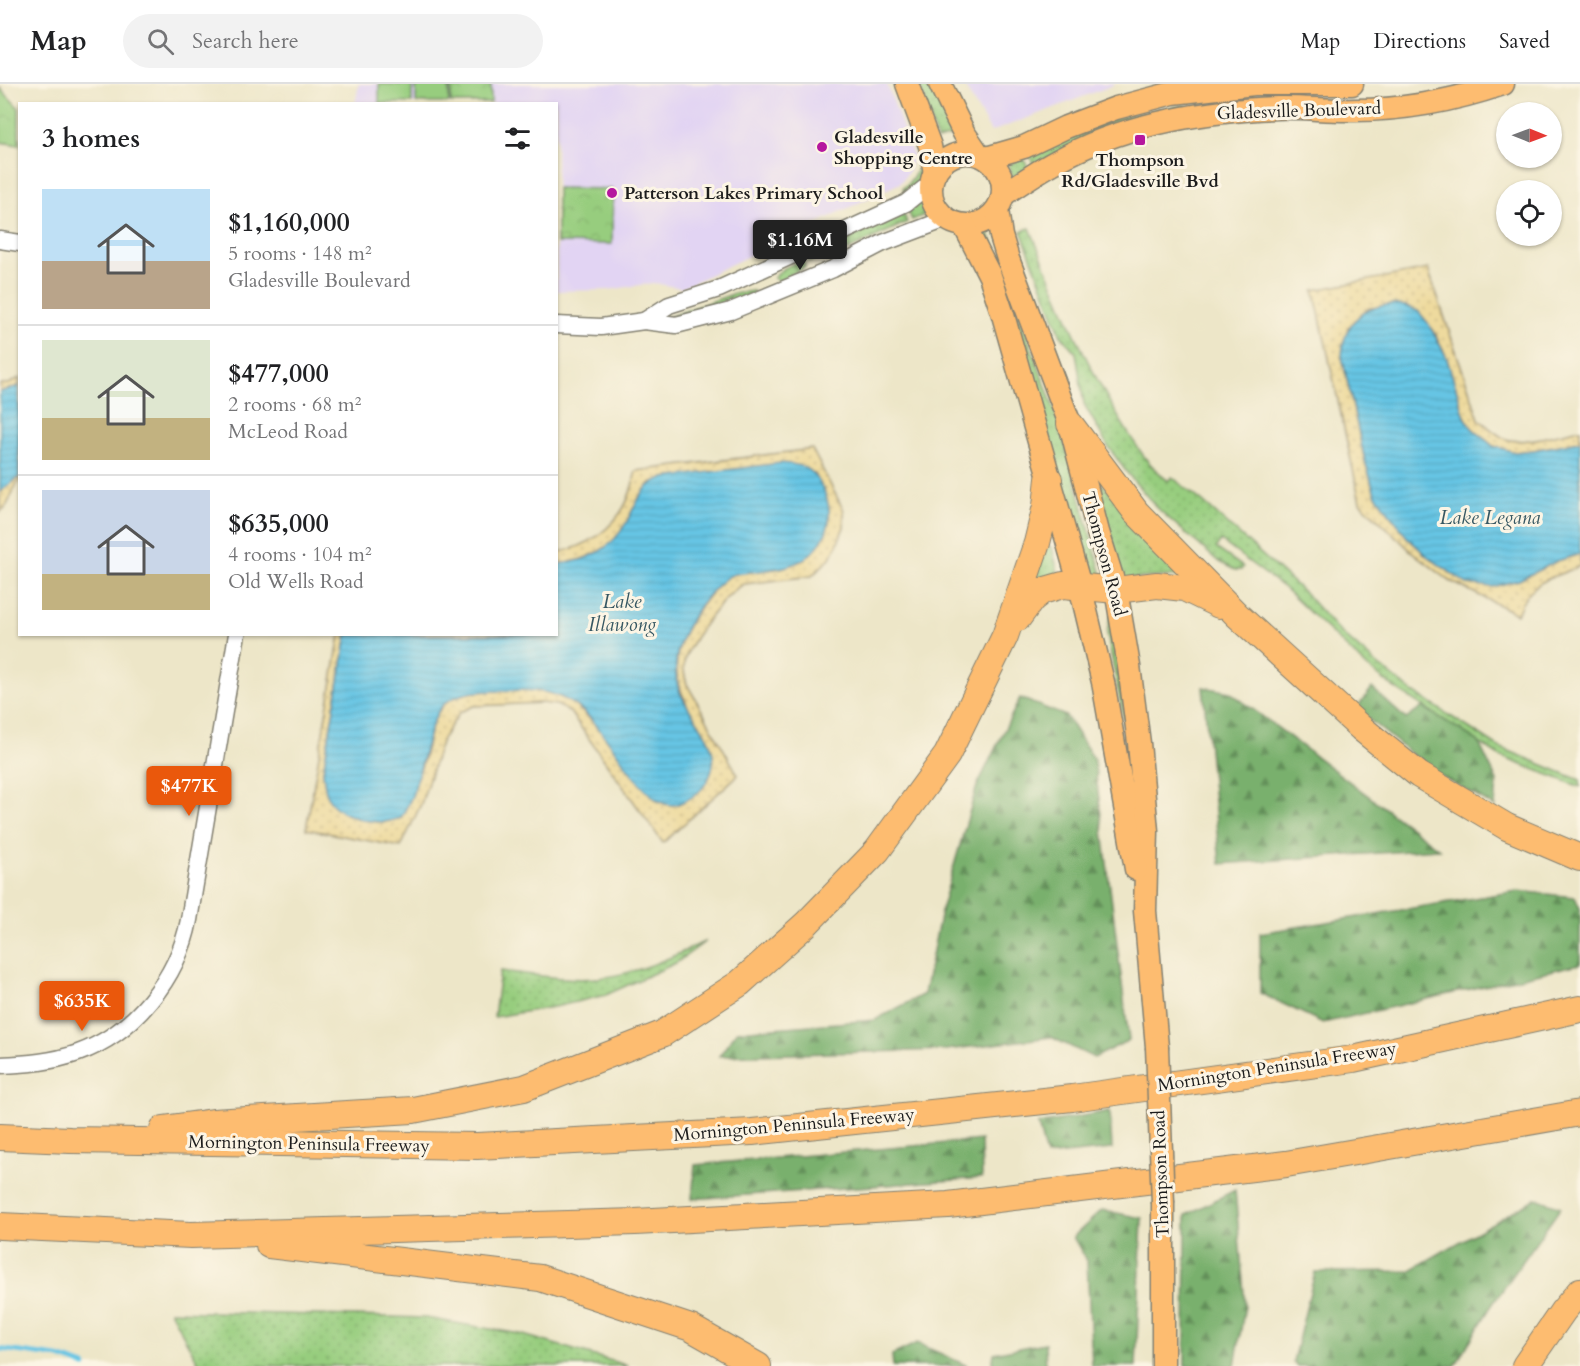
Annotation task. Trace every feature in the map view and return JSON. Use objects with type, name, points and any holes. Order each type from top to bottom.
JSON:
[{"type":"highway","points":[[1070,424],[1136,512],[1237,615],[1361,728],[1419,775],[1507,827],[1580,858]]},
{"type":"highway","points":[[70,1140],[213,1122],[413,1110],[524,1088],[662,1034],[740,982],[806,924],[877,851],[947,755],[1005,636],[1037,543],[1047,506],[1049,478]]},
{"type":"highway","points":[[1005,636],[1032,599],[1042,591],[1063,585],[1116,590],[1157,585],[1184,588],[1237,615]]},
{"type":"highway","name":"Mornington Peninsula Freeway","points":[[0,1137],[477,1146],[752,1132],[1072,1098],[1353,1059],[1580,1009]]},
{"type":"highway","points":[[0,1226],[191,1234],[635,1222],[948,1204],[1286,1164],[1580,1113]]},
{"type":"highway","points":[[191,1234],[540,1278],[691,1328],[758,1366]]},
{"type":"highway","points":[[1525,1366],[1563,1311],[1580,1291]]},
{"type":"main road","points":[[907,84],[930,146],[934,203],[955,222],[982,222],[1000,202],[1003,184],[1000,174],[964,133],[940,84]]},
{"type":"main road","name":"Gladesville Boulevard","points":[[983,156],[1024,147],[1066,127],[1116,108],[1173,93],[1254,84],[1352,84]]},
{"type":"main road","name":"Gladesville Boulevard","points":[[1000,202],[1057,160],[1080,149],[1121,133],[1174,119],[1277,108],[1357,110],[1391,108],[1453,98],[1503,84]]},
{"type":"main road","points":[[933,178],[941,164],[959,154],[983,156]]},
{"type":"main road","name":"Thompson Road","points":[[1000,202],[1001,236],[1070,424],[1098,532],[1116,590],[1130,666],[1147,831],[1145,911]]},
{"type":"main road","name":"Thompson Road","points":[[955,222],[990,276],[1080,585],[1103,682],[1145,911],[1156,1047],[1163,1203],[1162,1366]]},
{"type":"street","points":[[644,321],[669,305],[729,285],[906,203],[933,178]]},
{"type":"street","points":[[558,325],[601,327],[644,321],[676,325],[731,311],[833,268],[883,243],[955,222]]},
{"type":"street","points":[[0,240],[18,243]]},
{"type":"street","points":[[0,1065],[42,1062],[90,1048],[133,1018],[160,987],[181,949],[187,931],[237,636]]},
{"type":"shaded area","points":[[359,84],[887,84],[913,156],[909,171],[900,183],[682,288],[653,283],[608,290],[558,291],[558,102],[355,102]]},
{"type":"shaded area","points":[[963,84],[1116,84],[991,132]]},
{"type":"green space","points":[[379,84],[412,84],[412,102],[379,102]]},
{"type":"green space","points":[[416,84],[449,84],[449,102],[416,102]]},
{"type":"green space","points":[[451,84],[491,84],[491,102],[451,102]]},
{"type":"green space","points":[[919,84],[930,84],[955,135],[937,140]]},
{"type":"green space","points":[[0,88],[18,107],[18,145],[0,142]]},
{"type":"green space","points":[[1186,106],[1033,164],[1029,154],[1112,119]]},
{"type":"green space","points":[[923,153],[921,176],[915,185],[904,191],[903,188],[913,178],[917,169],[919,155]]},
{"type":"green space","points":[[1023,157],[1028,168],[1012,177],[1009,164]]},
{"type":"green space","points":[[558,188],[613,189],[612,244],[558,243]]},
{"type":"green space","points":[[922,200],[929,213],[912,220],[907,209]]},
{"type":"green space","points":[[903,212],[907,222],[833,257],[830,252],[810,262],[808,259]]},
{"type":"green space","points":[[1030,228],[1066,316],[1094,373],[1125,428],[1151,466],[1168,481],[1172,477],[1203,502],[1308,596],[1336,628],[1413,692],[1497,746],[1580,780],[1580,787],[1499,756],[1396,689],[1367,667],[1284,588],[1221,541],[1216,548],[1243,567],[1241,570],[1235,570],[1219,562],[1157,508],[1109,448],[1084,404],[1076,353],[1061,335],[1021,231]]},
{"type":"green space","points":[[988,232],[1057,416],[1103,579],[1092,574],[1081,555],[979,235]]},
{"type":"green space","points":[[803,260],[805,267],[779,281],[774,278],[783,269]]},
{"type":"green space","points":[[753,291],[754,293],[729,305],[665,318],[733,294]]},
{"type":"green space","points":[[1095,477],[1190,575],[1122,579]]},
{"type":"green space","points":[[1046,547],[1052,547],[1059,577],[1033,585]]},
{"type":"green space","points":[[1110,616],[1113,616],[1130,752],[1107,633]]},
{"type":"green space","points":[[1203,687],[1230,692],[1439,849],[1220,864]]},
{"type":"green space","points":[[1372,688],[1406,719],[1423,707],[1478,741],[1497,781],[1495,807],[1434,772],[1356,709]]},
{"type":"green space","points":[[1020,698],[1066,716],[1094,759],[1129,1040],[1094,1058],[1051,1037],[946,1050],[719,1056],[737,1031],[875,1020],[924,994],[942,907],[977,786]]},
{"type":"green space","points":[[1517,891],[1575,897],[1580,909],[1580,964],[1323,1023],[1260,993],[1260,933]]},
{"type":"green space","points":[[706,941],[676,963],[606,995],[494,1017],[500,971],[573,979],[611,976],[653,964]]},
{"type":"green space","points":[[1110,1111],[1112,1149],[1046,1156],[1038,1124]]},
{"type":"green space","points":[[981,1140],[982,1178],[692,1199],[695,1165]]},
{"type":"green space","points":[[1235,1190],[1245,1305],[1235,1366],[1185,1366],[1186,1215]]},
{"type":"green space","points":[[1536,1198],[1561,1207],[1490,1308],[1455,1366],[1297,1366],[1293,1361],[1315,1272],[1409,1271]]},
{"type":"green space","points":[[1102,1210],[1142,1218],[1136,1366],[1092,1366],[1087,1261],[1073,1237]]},
{"type":"green space","points":[[170,1311],[426,1318],[520,1334],[629,1366],[200,1366]]},
{"type":"green space","points":[[917,1343],[968,1366],[893,1366],[892,1355]]},
{"type":"green space","points":[[1045,1343],[1046,1366],[992,1366],[994,1353]]},
{"type":"sand","points":[[1428,269],[1479,419],[1506,439],[1532,440],[1580,429],[1580,441],[1514,452],[1493,446],[1472,428],[1465,417],[1446,356],[1436,335],[1418,311],[1406,306],[1369,308],[1348,328],[1342,357],[1365,461],[1375,493],[1407,537],[1427,556],[1450,572],[1519,580],[1557,561],[1580,554],[1580,566],[1550,578],[1535,587],[1522,602],[1517,614],[1450,581],[1412,552],[1360,502],[1314,290]]},
{"type":"sand","points":[[18,379],[18,386],[0,392],[0,384],[9,384]]},
{"type":"sand","points":[[812,449],[844,511],[844,527],[837,545],[830,558],[812,576],[744,584],[728,596],[703,627],[685,659],[684,674],[687,684],[738,775],[663,843],[570,712],[557,705],[542,703],[474,706],[460,712],[442,739],[421,804],[401,847],[306,829],[340,636],[347,636],[323,771],[359,818],[384,822],[401,818],[417,781],[432,725],[438,713],[452,699],[479,692],[532,690],[556,695],[570,702],[596,725],[652,796],[687,704],[677,676],[677,663],[678,650],[688,625],[715,588],[727,577],[743,572],[773,569],[804,560],[824,492],[815,474],[652,482],[641,496],[621,532],[606,547],[588,557],[558,564],[558,552],[588,542],[614,521],[628,499],[636,471]]},
{"type":"sand","points":[[18,478],[18,483],[9,501],[0,512],[0,492]]},
{"type":"water","name":"Lake Legana","points":[[1392,304],[1418,311],[1428,323],[1446,356],[1465,417],[1472,428],[1493,446],[1515,452],[1580,441],[1580,554],[1557,561],[1519,580],[1492,587],[1467,584],[1427,556],[1407,537],[1375,494],[1365,461],[1342,357],[1346,336],[1355,320],[1370,309]]},
{"type":"water","points":[[18,386],[18,478],[0,492],[0,392]]},
{"type":"water","name":"Lake Illawong","points":[[781,463],[795,464],[813,473],[824,491],[828,504],[829,524],[818,547],[793,564],[737,574],[725,579],[702,603],[684,634],[676,658],[678,686],[685,702],[706,735],[713,758],[712,770],[701,790],[676,805],[660,802],[641,785],[596,725],[578,707],[551,694],[537,691],[485,691],[456,696],[444,704],[439,711],[430,733],[413,793],[401,818],[385,822],[368,821],[345,813],[333,805],[326,792],[323,771],[347,636],[558,636],[558,564],[588,557],[613,541],[626,523],[640,496],[649,485],[663,478]]},
{"type":"waterway","points":[[0,1349],[59,1357],[85,1366]]},
{"type":"place","name":"Thompson Rd/Gladesville Bvd","points":[[1140,140]]},
{"type":"place","name":"Gladesville Shopping Centre","points":[[822,147]]},
{"type":"place","name":"Patterson Lakes Primary School","points":[[612,193]]}]
